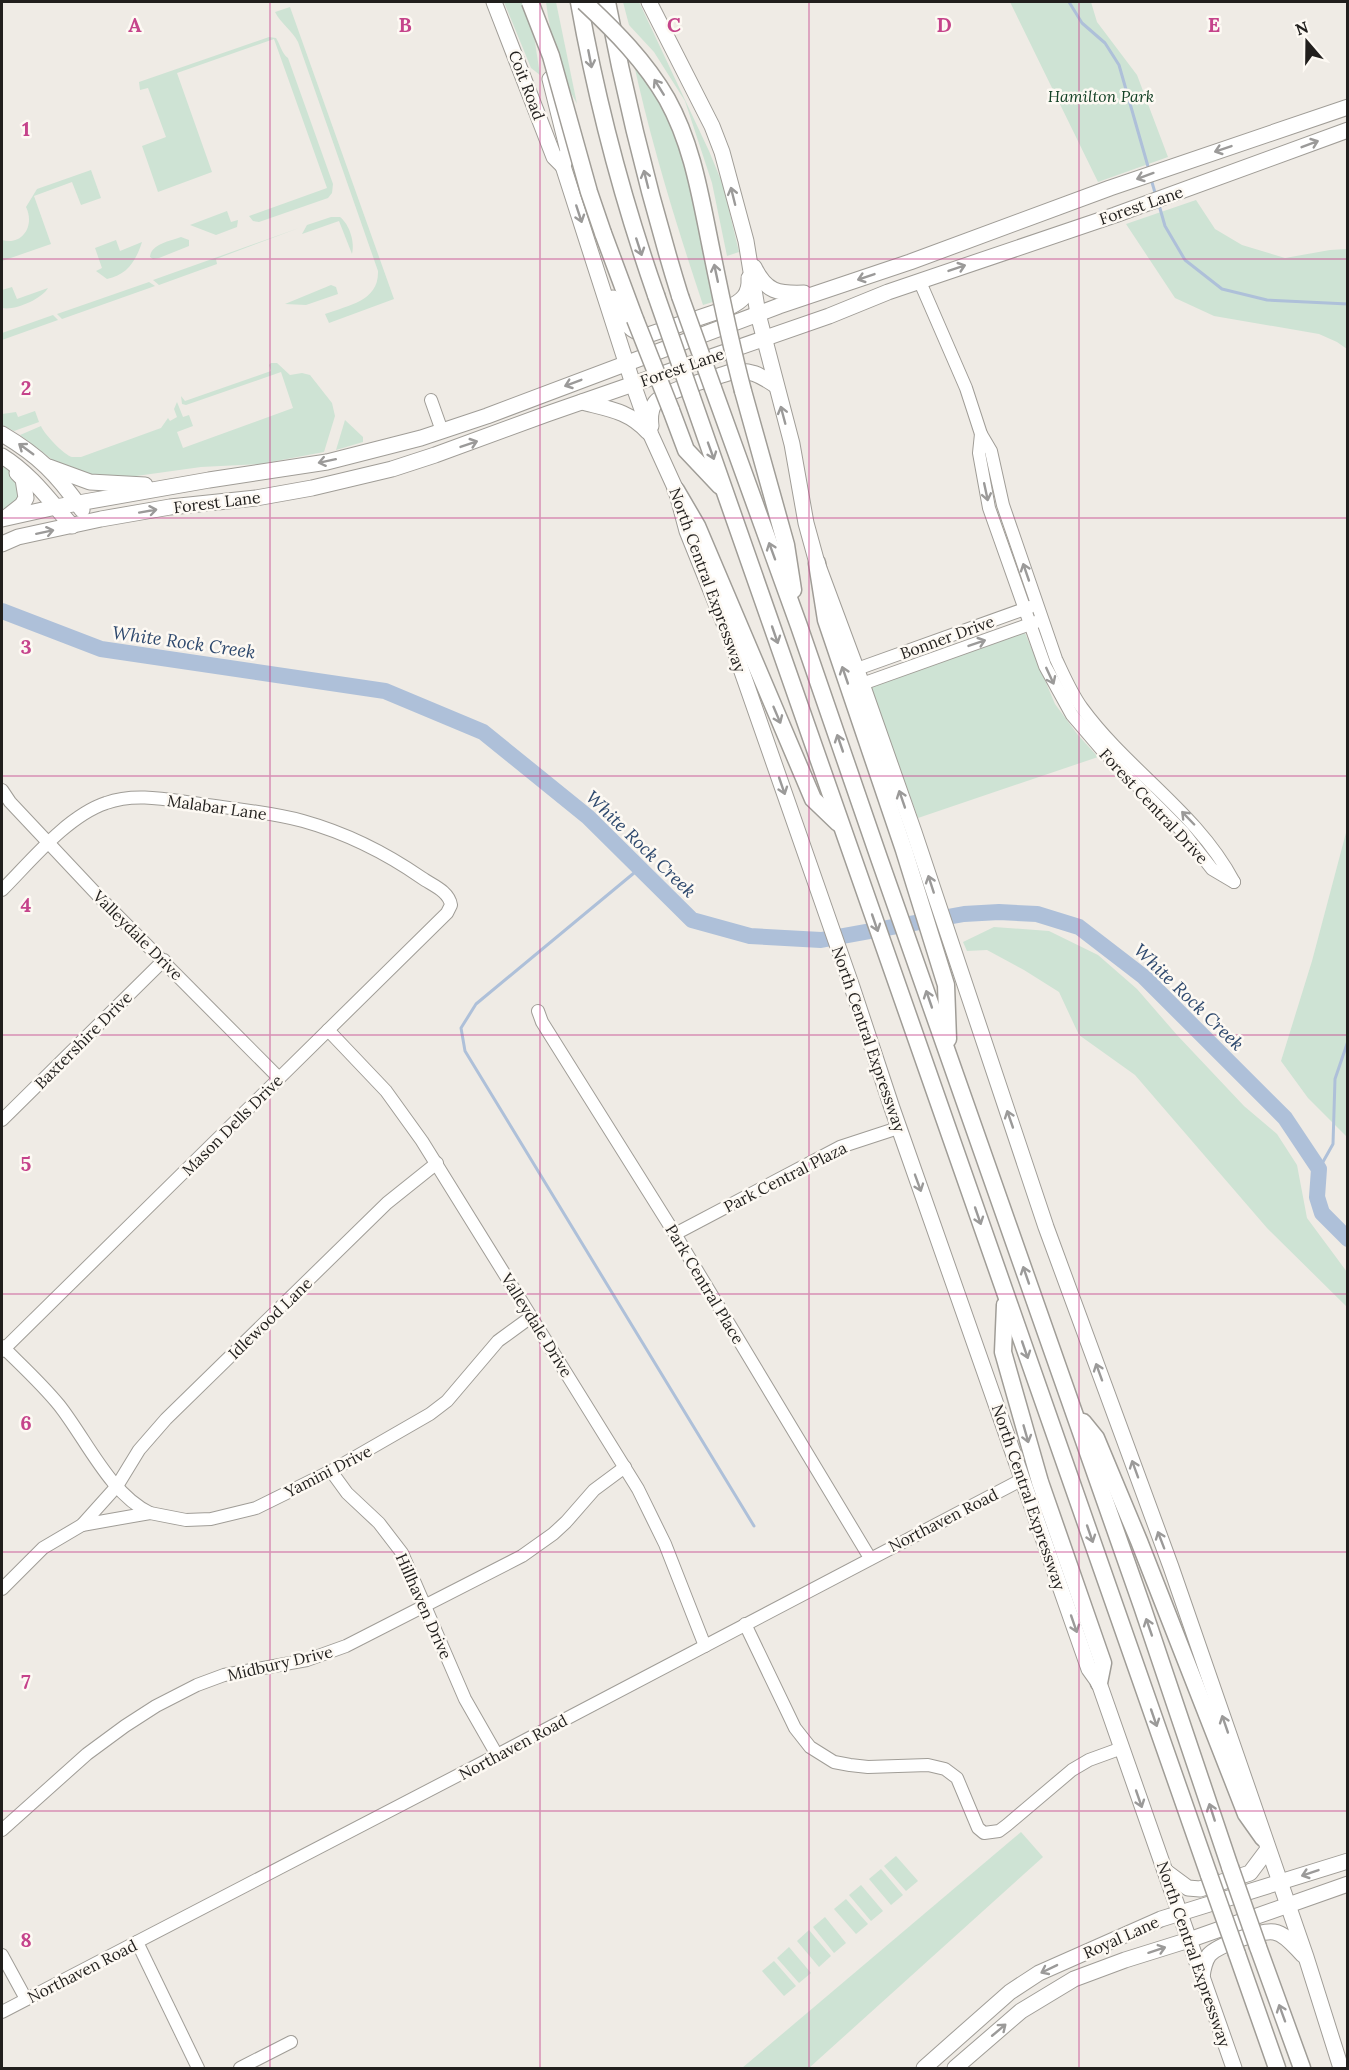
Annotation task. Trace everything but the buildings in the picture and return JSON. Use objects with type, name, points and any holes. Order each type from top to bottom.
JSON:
[{"type":"highway","points":[[530,2],[551,56],[589,192],[603,233],[670,410],[686,450],[725,491]]},
{"type":"highway","points":[[579,2],[598,103],[609,147],[656,295],[1277,2068]]},
{"type":"highway","points":[[584,2],[630,47],[650,73],[667,100],[681,130],[698,184],[729,336],[786,545],[799,626]]},
{"type":"highway","points":[[607,2],[639,152],[656,220],[680,296],[799,626],[1302,2068]]},
{"type":"highway","points":[[676,490],[702,537],[813,799],[841,825]]},
{"type":"highway","points":[[817,563],[826,620],[913,852],[946,985],[948,1055]]},
{"type":"highway","points":[[1006,1295],[1003,1352],[1040,1482],[1103,1663],[1099,1683]]},
{"type":"highway","points":[[1074,1410],[1096,1438],[1246,1814],[1265,1844]]},
{"type":"main road","name":"Coit Road","points":[[495,2],[554,157],[563,166]]},
{"type":"main road","name":"North Central Expressway","points":[[540,2],[551,85],[568,151],[563,166],[633,384],[651,435],[676,490],[687,531],[732,643],[852,987],[898,1128],[1089,1669],[1099,1683],[1234,2068]]},
{"type":"main road","points":[[649,2],[712,126],[722,152],[747,251],[775,385],[792,444],[817,563],[859,676],[913,852],[954,954],[1046,1227],[1171,1567],[1306,1957],[1341,2068]]},
{"type":"main road","name":"Forest Lane","points":[[4,518],[175,486],[327,462],[422,438],[1110,188],[1347,107]]},
{"type":"main road","name":"Forest Lane","points":[[2,544],[18,537],[91,522],[170,507],[273,495],[392,469],[808,324],[1347,130]]},
{"type":"main road","points":[[1265,135],[1273,158]]},
{"type":"main road","points":[[1045,213],[1052,236]]},
{"type":"main road","points":[[920,282],[924,269],[936,261],[989,242],[1017,223]]},
{"type":"main road","points":[[595,262],[629,329],[637,334],[648,335],[740,302],[748,292],[749,285],[747,251]]},
{"type":"main road","points":[[747,251],[762,283],[770,289],[789,294],[828,290]]},
{"type":"main road","points":[[808,324],[827,309],[899,280],[906,273],[910,262]]},
{"type":"main road","points":[[651,435],[652,408],[667,394],[742,370],[758,374],[775,385]]},
{"type":"main road","points":[[582,402],[633,417],[651,435]]},
{"type":"main road","points":[[422,438],[435,455],[446,439],[487,416]]},
{"type":"main road","points":[[2,434],[21,445],[49,467],[91,522]]},
{"type":"main road","points":[[273,495],[308,479],[363,466],[373,460],[384,447]]},
{"type":"main road","points":[[2,458],[17,466],[43,491],[72,526]]},
{"type":"main road","points":[[2,458],[23,479],[27,491],[22,505],[4,518]]},
{"type":"main road","points":[[49,467],[90,482],[175,486]]},
{"type":"main road","points":[[1165,1871],[1188,1887],[1200,1888],[1250,1873],[1265,1844]]},
{"type":"main road","name":"Royal Lane","points":[[924,2068],[1010,1992],[1039,1973],[1179,1912],[1347,1861]]},
{"type":"main road","name":"Royal Lane","points":[[955,2068],[1021,2011],[1064,1984],[1125,1960],[1189,1940],[1347,1884]]},
{"type":"main road","points":[[1202,1977],[1206,1960],[1211,1953],[1264,1932],[1283,1935],[1306,1957]]},
{"type":"main road","points":[[955,2041],[968,2057]]},
{"type":"street","name":"Forest Central Drive","points":[[920,282],[966,388],[981,434],[991,451],[1003,505],[1042,620],[1066,682],[1107,746],[1183,832],[1212,869],[1234,882],[1222,860],[1193,823],[1107,746],[1072,716],[1056,688],[1024,609],[989,508],[979,453],[981,434]]},
{"type":"street","points":[[431,400],[442,431]]},
{"type":"street","name":"Bonner Drive","points":[[859,676],[1037,605]]},
{"type":"street","name":"Bonner Drive","points":[[859,676],[1042,620]]},
{"type":"street","name":"Valleydale Drive","points":[[2,790],[10,802],[105,903],[279,1078]]},
{"type":"street","name":"Malabar Lane","points":[[2,890],[73,821],[106,802],[152,797],[273,815],[327,829],[386,856],[446,894]]},
{"type":"street","name":"Mason Dells Drive","points":[[2,1348],[447,913],[451,905],[446,894]]},
{"type":"street","name":"Baxtershire Drive","points":[[2,1120],[164,960]]},
{"type":"street","name":"Park Central Place","points":[[538,1011],[542,1022],[675,1234],[870,1558]]},
{"type":"street","name":"Valleydale Drive","points":[[328,1030],[386,1091],[437,1163],[625,1467],[665,1544],[705,1646]]},
{"type":"street","name":"Park Central Plaza","points":[[675,1234],[840,1147],[898,1128]]},
{"type":"street","name":"Idlewood Lane","points":[[117,1486],[139,1449],[161,1424],[387,1203],[437,1163]]},
{"type":"street","name":"Yamini Drive","points":[[82,1525],[150,1513],[186,1520],[211,1519],[256,1508],[331,1471],[430,1414],[447,1401],[498,1341],[531,1317]]},
{"type":"street","points":[[2,1348],[60,1407],[97,1462],[117,1486],[142,1509],[150,1513]]},
{"type":"street","name":"Midbury Drive","points":[[2,1830],[87,1754],[156,1706],[197,1685],[224,1675],[307,1660],[330,1653],[522,1556],[566,1522],[594,1490],[625,1467]]},
{"type":"street","name":"Hillhaven Drive","points":[[331,1471],[347,1493],[379,1523],[402,1553],[465,1699],[497,1755]]},
{"type":"street","name":"Northaven Road","points":[[2,2012],[1023,1479]]},
{"type":"street","name":"Yamini Drive","points":[[2,1589],[19,1569],[43,1548],[82,1525],[117,1486]]},
{"type":"street","points":[[745,1624],[795,1728],[810,1747],[834,1762],[849,1765],[868,1767],[928,1765],[945,1769],[957,1778],[978,1828],[984,1833],[999,1831],[1072,1770],[1089,1760],[1122,1748]]},
{"type":"street","points":[[137,1942],[198,2068]]},
{"type":"street","points":[[2,1955],[26,1999]]},
{"type":"street","points":[[240,2068],[291,2042]]},
{"type":"green space","points":[[504,2],[522,2],[533,29],[540,75],[531,68]]},
{"type":"green space","points":[[546,2],[556,2],[577,104],[557,54]]},
{"type":"green space","points":[[623,2],[639,2],[709,151],[723,185],[739,252],[727,256],[712,183],[685,101],[654,52],[629,25]]},
{"type":"green space","name":"Hamilton Park","points":[[1010,2],[1091,2],[1097,22],[1137,75],[1168,157],[1098,182]]},
{"type":"green space","points":[[290,7],[394,299],[329,323],[325,314],[361,300],[374,289],[378,271],[298,42],[275,12]]},
{"type":"green space","points":[[269,37],[276,38],[288,58],[333,184],[332,193],[328,198],[259,222],[253,221],[249,216],[327,188],[274,39],[177,73],[212,172],[158,192],[142,146],[166,137],[148,88],[140,90],[139,82]]},
{"type":"green space","points":[[633,60],[660,98],[682,144],[716,301],[703,305],[665,183]]},
{"type":"green space","points":[[91,170],[101,198],[81,205],[72,182],[34,196],[51,244],[2,261],[2,240],[16,240],[25,232],[29,221],[26,207],[37,189]]},
{"type":"green space","points":[[1196,200],[1215,229],[1242,245],[1285,258],[1347,249],[1347,349],[1319,334],[1214,316],[1175,298],[1126,224]]},
{"type":"green space","points":[[227,211],[231,222],[238,220],[237,227],[216,235],[190,225]]},
{"type":"green space","points":[[331,217],[340,217],[347,225],[352,240],[352,254],[339,221],[302,234],[307,225]]},
{"type":"green space","points":[[299,228],[216,259],[217,264],[159,285],[153,280]]},
{"type":"green space","points":[[181,237],[189,240],[189,246],[159,258],[150,257],[157,246]]},
{"type":"green space","points":[[116,240],[120,251],[142,242],[130,266],[120,274],[107,279],[96,271],[102,268],[95,248]]},
{"type":"green space","points":[[149,282],[155,286],[62,319],[57,314]]},
{"type":"green space","points":[[331,285],[336,287],[338,294],[306,305],[285,304]]},
{"type":"green space","points":[[12,287],[17,299],[48,288],[40,296],[27,303],[13,308],[2,308],[2,290]]},
{"type":"green space","points":[[53,315],[58,320],[2,340],[2,333]]},
{"type":"green space","points":[[277,363],[290,375],[302,373],[310,375],[332,403],[335,416],[324,452],[260,464],[201,467],[129,477],[115,475],[102,477],[65,467],[20,435],[41,426],[50,439],[64,452],[72,457],[81,457],[161,428],[168,418],[170,421],[177,417],[174,409],[177,402],[183,417],[189,415],[193,426],[177,432],[183,448],[293,408],[281,372],[186,405],[182,404],[181,396],[185,401],[271,371],[269,365]]},
{"type":"green space","points":[[35,411],[39,422],[14,431],[2,425],[2,414],[16,412],[18,417]]},
{"type":"green space","points":[[345,420],[363,437],[363,442],[336,450]]},
{"type":"green space","points":[[2,465],[17,475],[21,499],[2,513]]},
{"type":"green space","points":[[1025,633],[1055,704],[1098,757],[918,818],[870,686]]},
{"type":"green space","points":[[1347,829],[1347,1137],[1308,1098],[1281,1061],[1312,961]]},
{"type":"green space","points":[[994,927],[1049,931],[1098,955],[1137,989],[1244,1106],[1277,1134],[1297,1165],[1307,1218],[1347,1272],[1347,1307],[1267,1228],[1135,1075],[1079,1035],[1059,992],[987,950],[967,951],[963,942]]},
{"type":"green space","points":[[1021,1832],[1043,1857],[809,2068],[742,2068]]},
{"type":"green space","points":[[896,1856],[918,1881],[906,1891],[884,1866]]},
{"type":"green space","points":[[881,1869],[903,1895],[891,1905],[869,1879]]},
{"type":"green space","points":[[861,1885],[883,1911],[871,1921],[849,1895]]},
{"type":"green space","points":[[846,1899],[868,1924],[856,1934],[834,1909]]},
{"type":"green space","points":[[825,1917],[846,1943],[834,1953],[813,1927]]},
{"type":"green space","points":[[809,1930],[831,1956],[819,1967],[797,1941]]},
{"type":"green space","points":[[789,1947],[811,1973],[799,1983],[777,1958]]},
{"type":"green space","points":[[774,1961],[796,1986],[784,1996],[762,1971]]},
{"type":"waterway","points":[[1069,2],[1082,23],[1105,43],[1119,65],[1149,170]]},
{"type":"waterway","points":[[1151,179],[1156,196]]},
{"type":"waterway","points":[[1159,205],[1165,226],[1185,260],[1222,289],[1267,300],[1348,304]]},
{"type":"waterway","name":"White Rock Creek","points":[[2,611],[101,649],[385,691],[483,732],[588,817],[692,920],[750,936],[821,940],[964,914],[999,912],[1037,914],[1079,927],[1144,977],[1285,1118],[1319,1169],[1317,1197],[1322,1213],[1348,1239]]},
{"type":"waterway","points":[[640,868],[476,1004],[461,1028],[465,1051],[754,1526]]},
{"type":"waterway","points":[[1319,1169],[1333,1144],[1335,1079],[1348,1041]]}]
